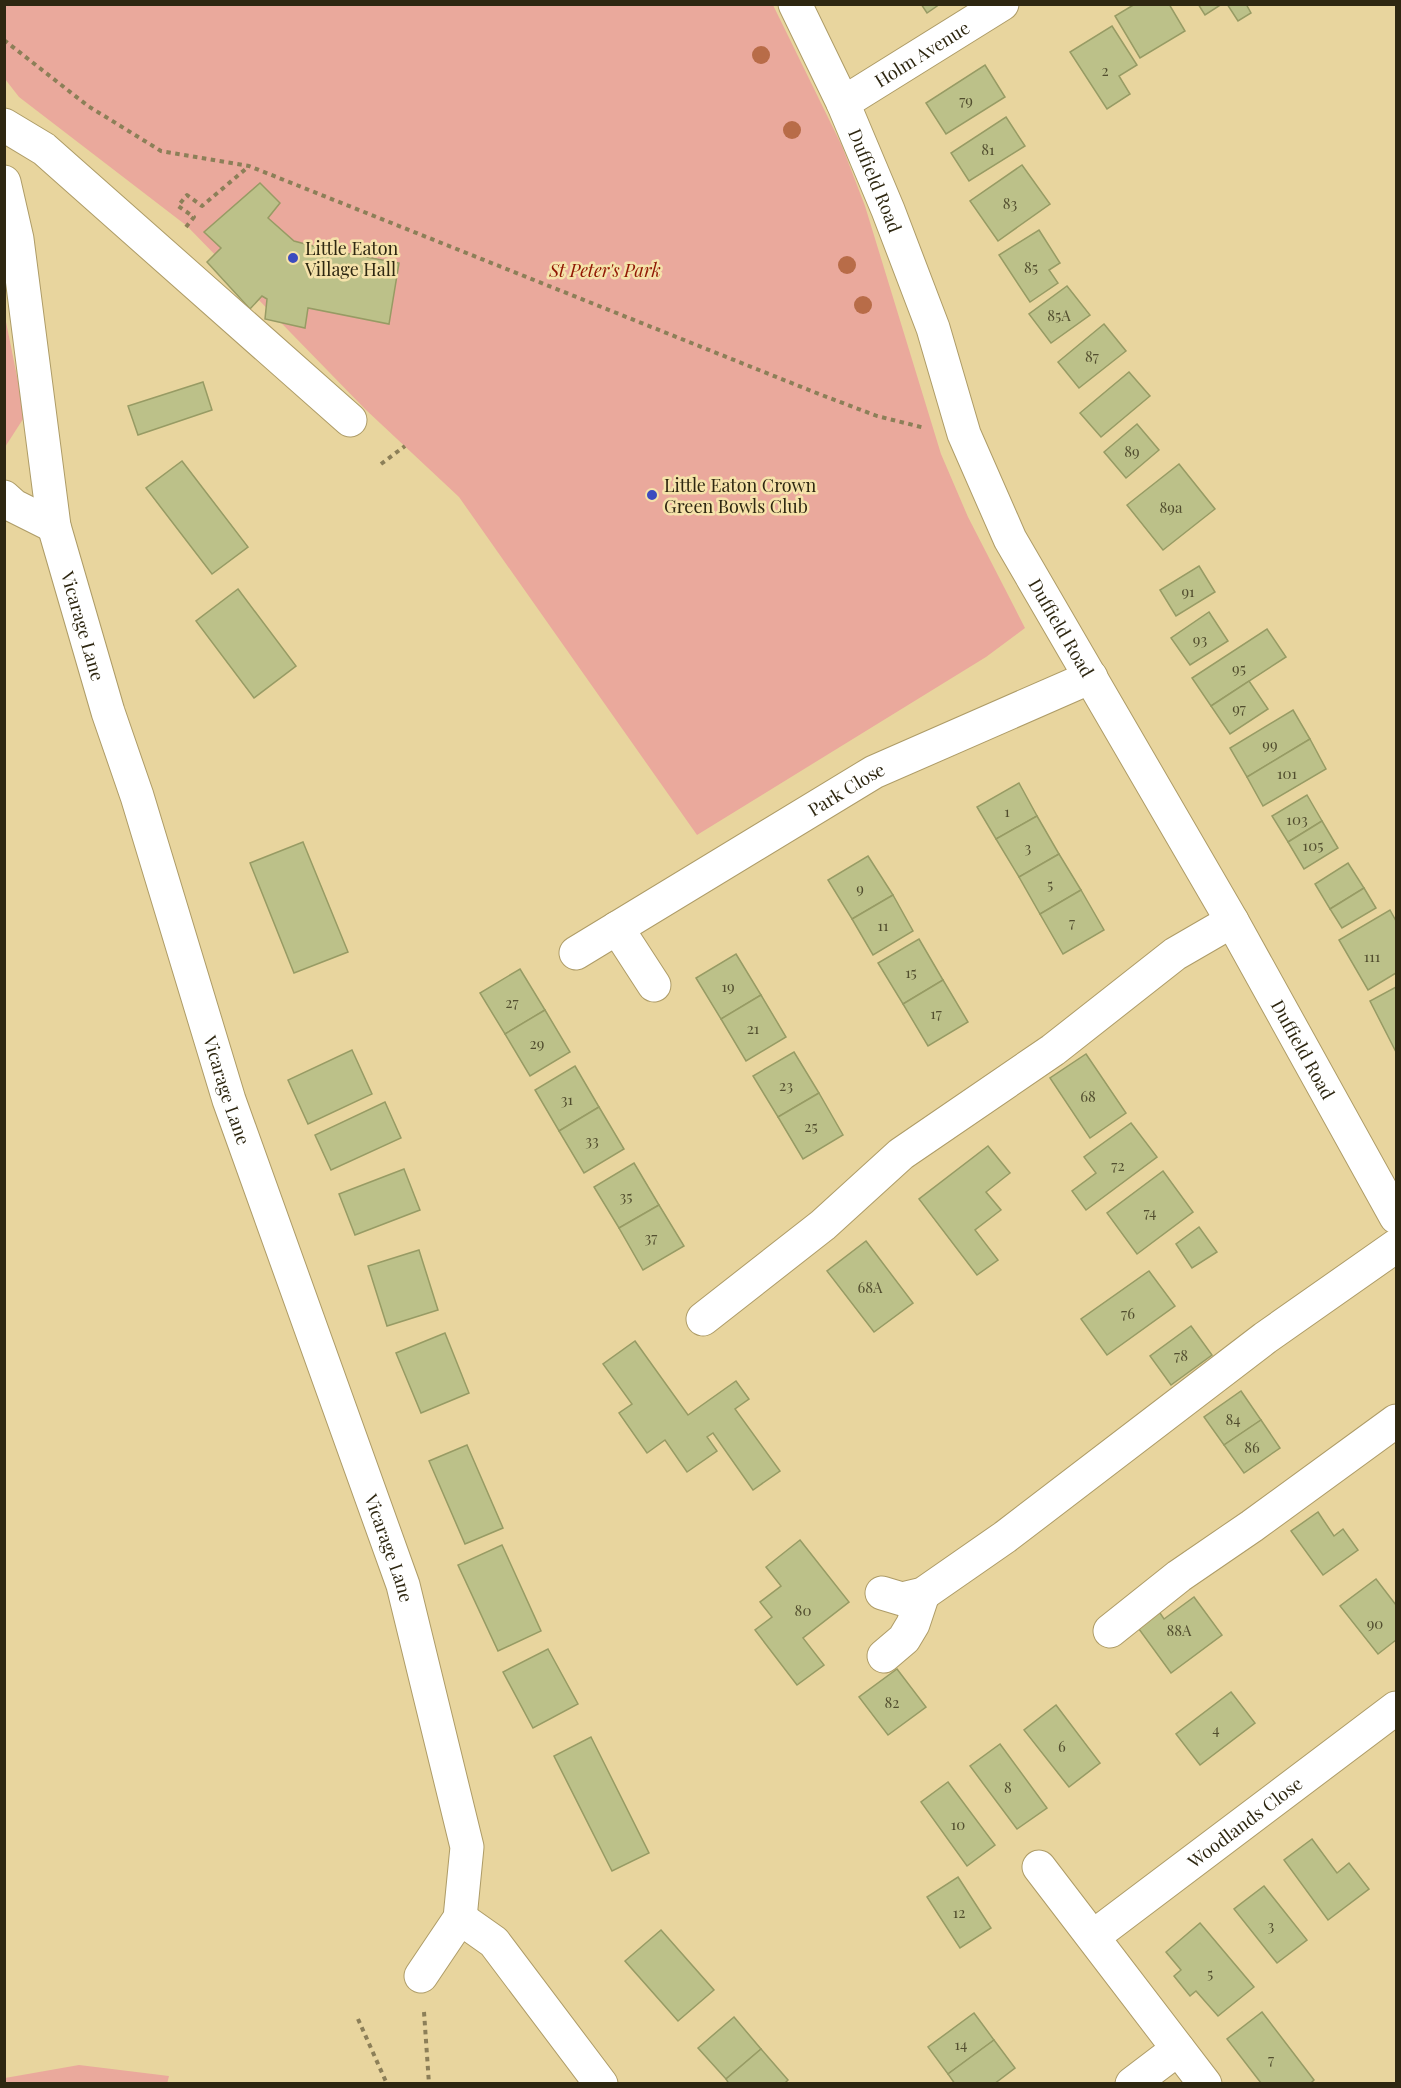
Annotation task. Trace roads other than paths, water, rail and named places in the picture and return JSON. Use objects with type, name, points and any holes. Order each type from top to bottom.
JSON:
[{"type":"street","name":"Duffield Road","points":[[795,4],[843,103],[888,210],[933,328],[964,434],[1010,539],[1232,921],[1396,1217]]},
{"type":"street","name":"Holm Avenue","points":[[843,103],[1002,4]]},
{"type":"street","points":[[4,124],[44,149],[350,420]]},
{"type":"street","name":"Vicarage Lane","points":[[4,182],[17,239],[54,526],[108,712],[137,796],[229,1100],[403,1585],[467,1847],[460,1918],[421,1976]]},
{"type":"street","points":[[8,502],[54,526]]},
{"type":"street","name":"Park Close","points":[[576,953],[874,772],[1091,677]]},
{"type":"street","points":[[703,1319],[823,1225],[901,1154],[1053,1050],[1175,954],[1232,921]]},
{"type":"street","points":[[617,928],[654,985]]},
{"type":"street","points":[[882,1593],[903,1599],[923,1594],[1005,1538],[1265,1338],[1396,1246]]},
{"type":"street","points":[[1110,1630],[1179,1576],[1396,1421]]},
{"type":"street","points":[[884,1656],[904,1639],[913,1624],[923,1594]]},
{"type":"street","name":"Woodlands Close","points":[[1094,1936],[1396,1708]]},
{"type":"street","points":[[1039,1868],[1094,1936],[1205,2084]]},
{"type":"street","points":[[460,1918],[494,1942],[601,2084]]},
{"type":"street","points":[[1132,2084],[1178,2049]]},
{"type":"place","name":"Little Eaton Village Hall","points":[[293,258]]},
{"type":"place","name":"Little Eaton Crown Green Bowls Club","points":[[652,495]]},
{"type":"park label","name":"St Peter's Park","points":[[605,270]]}]
